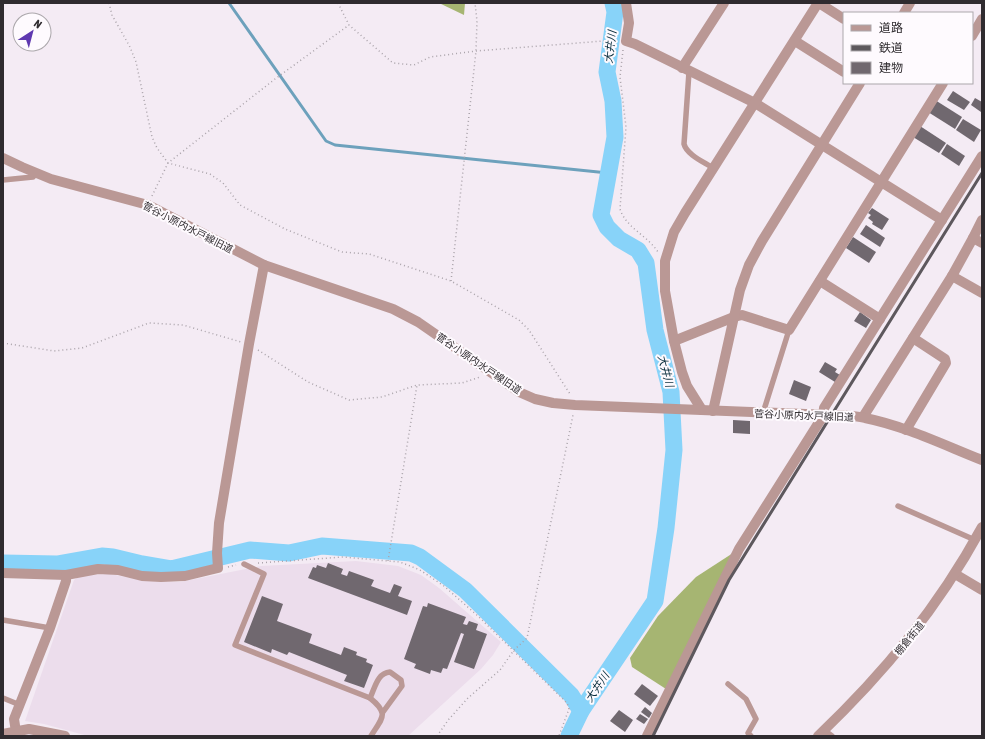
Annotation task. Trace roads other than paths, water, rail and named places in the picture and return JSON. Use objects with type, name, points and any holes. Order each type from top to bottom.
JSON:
[{"type":"street","points":[[626,3],[629,23],[622,41],[635,44],[755,103],[942,220]]},
{"type":"street","points":[[686,70],[724,3]]},
{"type":"street","points":[[702,410],[688,386],[682,372],[674,341],[665,292],[665,261],[674,232],[818,3],[843,18]]},
{"type":"street","points":[[905,12],[910,3]]},
{"type":"street","points":[[973,34],[982,19]]},
{"type":"street","points":[[795,41],[843,71]]},
{"type":"street","points":[[713,411],[740,290],[749,265],[821,144],[859,84]]},
{"type":"street","points":[[674,341],[742,315],[789,330],[942,84]]},
{"type":"street","points":[[647,736],[739,549],[822,416],[824,408],[982,156]]},
{"type":"street","name":"菅谷小原内水戸線旧道","points":[[3,158],[51,179],[148,205],[264,265],[393,309],[418,322],[520,392],[535,398],[553,403],[575,405],[863,417],[885,422],[982,460]]},
{"type":"street","points":[[863,417],[952,276],[978,240],[982,220]]},
{"type":"street","points":[[3,573],[66,575],[98,569],[111,569],[142,576],[161,577],[185,576],[218,566],[217,553],[219,523],[249,344],[264,265]]},
{"type":"street","points":[[952,276],[982,294]]},
{"type":"street","points":[[820,281],[880,318]]},
{"type":"street","points":[[906,430],[946,363],[945,359],[913,338]]},
{"type":"street","name":"棚倉街道","points":[[825,734],[886,666],[920,625],[955,574],[982,527]]},
{"type":"street","points":[[955,574],[982,590]]},
{"type":"street","points":[[16,732],[14,719],[50,628],[66,580],[66,575]]},
{"type":"street","points":[[3,734],[29,729],[65,736]]},
{"type":"lane","points":[[686,70],[685,148],[713,168]]},
{"type":"lane","points":[[3,180],[32,177],[36,173]]},
{"type":"lane","points":[[763,413],[789,330]]},
{"type":"lane","points":[[898,506],[975,540]]},
{"type":"lane","points":[[244,564],[264,574],[235,645],[370,698],[376,702],[383,712]]},
{"type":"lane","points":[[3,620],[50,628]]},
{"type":"lane","points":[[370,698],[379,677],[384,672],[390,672],[401,680],[402,686],[383,712],[383,716],[370,736]]},
{"type":"lane","points":[[728,684],[746,699],[756,719],[748,733],[751,736]]},
{"type":"lane","points":[[3,698],[20,706]]},
{"type":"waterway","points":[[229,3],[326,141],[335,145],[608,173]]},
{"type":"waterway","name":"大井川","points":[[569,736],[581,711],[655,601],[666,528],[674,450],[671,392],[655,330],[646,263],[638,250],[619,239],[607,227],[601,215],[615,137],[613,101],[607,72],[615,12],[613,3]]},
{"type":"waterway","points":[[3,563],[57,564],[102,556],[171,569],[250,550],[289,553],[322,546],[411,553],[420,557],[465,590],[571,695],[581,711]]},
{"type":"railway","points":[[653,736],[729,580],[982,173]]}]
